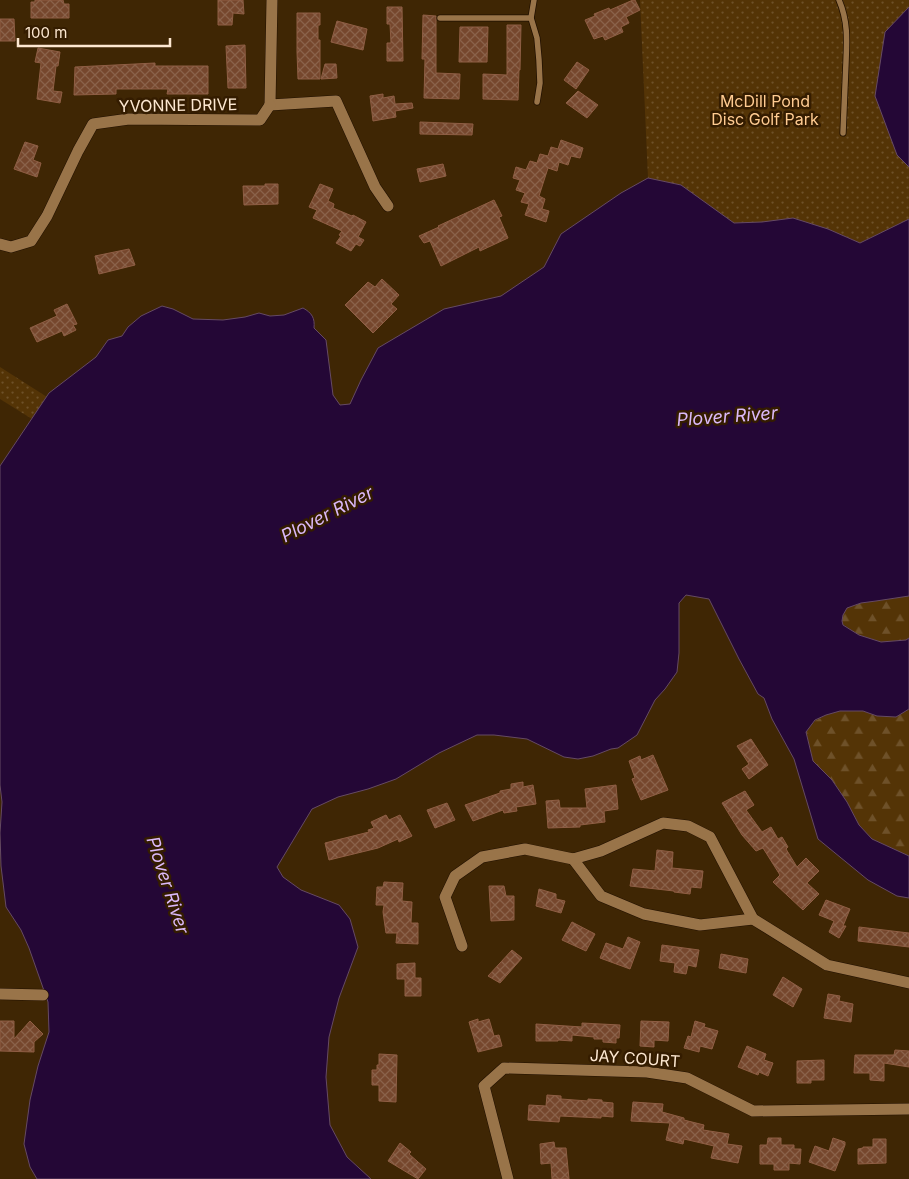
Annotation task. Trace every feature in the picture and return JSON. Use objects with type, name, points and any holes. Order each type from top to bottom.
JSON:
[{"type":"street","points":[[272,0],[270,105],[336,101],[376,187],[388,206]]},
{"type":"street","name":"YVONNE DRIVE","points":[[0,244],[10,247],[31,241],[47,216],[93,124],[129,119],[260,120],[270,105]]},
{"type":"street","points":[[462,946],[445,897],[455,876],[482,857],[525,849],[573,860],[601,851],[663,823],[688,826],[710,837],[753,919],[827,966],[909,983]]},
{"type":"street","points":[[573,860],[601,896],[644,914],[700,925],[753,919]]},
{"type":"street","points":[[0,994],[43,995]]},
{"type":"street","name":"JAY COURT","points":[[508,1179],[484,1086],[504,1068],[647,1072],[687,1078],[754,1111],[909,1109]]},
{"type":"lane","points":[[534,0],[531,18],[537,38],[539,60],[540,84],[537,102]]},
{"type":"lane","points":[[839,0],[844,12],[847,44],[844,133]]},
{"type":"lane","points":[[440,18],[531,18]]},
{"type":"green space","name":"McDill Pond Disc Golf Park","points":[[640,0],[909,0],[909,7],[885,32],[897,154],[909,167],[909,219],[860,243],[828,229],[762,222],[734,223],[681,185],[648,178]]},
{"type":"green space","points":[[0,367],[47,397],[32,419],[0,399]]},
{"type":"green space","points":[[909,596],[909,638],[906,640],[882,642],[859,635],[843,624],[843,615],[847,608],[861,603]]},
{"type":"green space","points":[[909,709],[909,856],[872,839],[859,825],[847,802],[832,780],[813,761],[806,732],[815,721],[840,711],[863,711],[877,716],[896,717]]},
{"type":"water","points":[[909,7],[909,167],[897,155],[875,96],[885,32]]},
{"type":"water","name":"Plover River","points":[[648,178],[681,185],[734,223],[793,218],[828,229],[860,243],[909,219],[909,596],[861,603],[847,608],[842,621],[843,625],[859,635],[881,642],[906,640],[909,638],[909,709],[896,717],[877,716],[863,711],[840,711],[815,720],[806,732],[813,761],[832,780],[847,802],[859,825],[872,839],[909,856],[909,898],[897,896],[868,880],[818,839],[794,759],[772,719],[764,698],[758,694],[709,599],[686,595],[679,603],[677,672],[655,700],[637,735],[618,748],[578,759],[564,757],[527,739],[477,735],[439,753],[396,779],[338,797],[312,809],[277,867],[283,877],[301,890],[339,905],[350,919],[358,947],[339,998],[329,1037],[326,1077],[330,1125],[347,1157],[371,1179],[37,1179],[30,1167],[24,1144],[30,1100],[49,1032],[48,1002],[29,948],[21,930],[6,907],[1,866],[0,466],[49,393],[96,357],[108,340],[122,336],[128,327],[141,316],[162,306],[193,319],[223,320],[259,313],[270,316],[284,315],[303,308],[311,314],[314,328],[326,340],[333,395],[340,405],[350,404],[378,348],[444,309],[501,296],[544,267],[561,234],[621,193]]},
{"type":"building","points":[[35,0],[63,0],[64,4],[69,4],[69,18],[31,18],[31,2],[35,2]]},
{"type":"building","points":[[218,0],[243,0],[244,14],[233,13],[232,25],[218,25]]},
{"type":"building","points":[[635,0],[640,10],[626,17],[629,23],[621,27],[623,32],[605,40],[603,36],[594,39],[585,20],[595,16],[594,14],[609,8],[610,10]]},
{"type":"building","points":[[387,7],[402,7],[403,61],[387,61],[387,43],[391,43],[390,24],[387,24]]},
{"type":"building","points":[[297,13],[320,13],[318,40],[320,40],[320,79],[298,79]]},
{"type":"building","points":[[423,15],[436,16],[436,73],[460,74],[459,99],[424,98],[425,59],[422,59]]},
{"type":"building","points":[[0,19],[14,19],[15,41],[0,41]]},
{"type":"building","points":[[337,21],[367,29],[363,50],[331,42]]},
{"type":"building","points":[[507,25],[521,25],[518,100],[483,99],[483,74],[507,75]]},
{"type":"building","points":[[460,27],[488,27],[487,62],[459,62]]},
{"type":"building","points":[[245,45],[246,88],[228,88],[226,46]]},
{"type":"building","points":[[38,48],[60,52],[53,91],[62,92],[60,103],[37,99],[41,63],[35,62]]},
{"type":"building","points":[[577,62],[589,70],[576,89],[564,80]]},
{"type":"building","points":[[155,63],[155,66],[208,66],[208,94],[167,94],[168,89],[116,89],[116,94],[74,95],[75,67]]},
{"type":"building","points":[[325,64],[336,64],[337,78],[321,79]]},
{"type":"building","points":[[578,91],[598,105],[587,118],[566,103]]},
{"type":"building","points":[[383,94],[383,98],[394,96],[395,104],[412,103],[413,108],[395,111],[396,117],[373,121],[370,96]]},
{"type":"building","points":[[420,122],[473,124],[472,135],[420,134]]},
{"type":"building","points":[[561,140],[583,148],[580,158],[571,156],[568,165],[559,162],[557,171],[548,168],[539,196],[545,199],[542,209],[549,211],[546,222],[525,215],[529,204],[521,202],[525,193],[516,190],[520,180],[513,178],[516,167],[526,170],[530,161],[537,163],[540,154],[548,156],[551,147],[558,149]]},
{"type":"building","points":[[25,142],[38,146],[33,160],[41,163],[37,177],[14,169]]},
{"type":"building","points":[[443,164],[446,176],[420,182],[417,169]]},
{"type":"building","points":[[265,184],[278,184],[278,204],[244,205],[243,186],[265,186]]},
{"type":"building","points":[[320,184],[333,189],[328,201],[334,204],[333,208],[366,222],[358,237],[364,240],[360,246],[356,244],[351,251],[336,243],[342,231],[313,218],[317,210],[309,207]]},
{"type":"building","points":[[494,200],[502,216],[499,217],[508,238],[480,251],[479,247],[441,266],[430,241],[424,243],[419,236]]},
{"type":"building","points":[[129,249],[135,265],[99,274],[95,256]]},
{"type":"building","points":[[382,279],[399,295],[391,304],[397,309],[373,333],[345,305],[368,282],[375,287]]},
{"type":"building","points":[[67,304],[77,324],[73,325],[76,330],[64,336],[62,331],[37,342],[30,328],[57,316],[54,310]]},
{"type":"building","points":[[751,739],[768,765],[749,779],[742,769],[749,764],[737,746]]},
{"type":"building","points":[[653,755],[668,790],[641,800],[632,779],[635,778],[629,761],[640,756],[641,760]]},
{"type":"building","points":[[523,782],[523,787],[533,785],[536,804],[516,807],[517,811],[504,813],[503,810],[473,821],[465,805],[500,793],[500,791],[511,789],[511,784]]},
{"type":"building","points":[[616,785],[618,809],[604,811],[605,822],[580,825],[580,827],[548,828],[546,801],[559,800],[560,808],[587,808],[585,789]]},
{"type":"building","points":[[745,791],[754,805],[746,810],[762,832],[771,827],[778,839],[782,837],[788,847],[786,849],[797,867],[806,858],[819,871],[807,883],[819,894],[803,910],[773,882],[780,875],[763,848],[756,851],[742,835],[722,803]]},
{"type":"building","points":[[447,803],[455,820],[435,828],[427,810]]},
{"type":"building","points":[[386,815],[389,820],[400,815],[412,836],[399,842],[398,839],[378,848],[329,860],[325,843],[369,832],[368,830],[374,828],[371,822]]},
{"type":"building","points":[[657,850],[673,852],[672,868],[703,871],[701,888],[691,887],[690,894],[630,886],[633,869],[655,871]]},
{"type":"building","points":[[384,882],[403,883],[402,901],[412,902],[411,923],[418,923],[418,944],[396,943],[397,933],[386,933],[384,905],[376,905],[377,887],[383,887]]},
{"type":"building","points":[[489,886],[504,886],[506,896],[514,896],[514,920],[491,921]]},
{"type":"building","points":[[539,889],[556,894],[556,899],[565,901],[561,913],[536,906]]},
{"type":"building","points":[[826,900],[850,909],[843,926],[846,926],[839,938],[829,932],[834,921],[819,915]]},
{"type":"building","points":[[572,922],[595,934],[586,951],[562,940]]},
{"type":"building","points":[[859,927],[909,933],[909,947],[858,941]]},
{"type":"building","points":[[628,937],[640,942],[630,969],[600,958],[606,943],[623,949]]},
{"type":"building","points":[[662,945],[699,950],[696,967],[688,965],[686,974],[674,972],[675,963],[660,961]]},
{"type":"building","points":[[512,950],[522,958],[500,983],[488,976]]},
{"type":"building","points":[[721,954],[748,959],[746,973],[719,968]]},
{"type":"building","points":[[415,963],[415,978],[421,978],[421,996],[405,996],[405,979],[397,979],[397,964]]},
{"type":"building","points":[[783,977],[802,989],[793,1007],[773,995]]},
{"type":"building","points":[[828,994],[840,996],[839,1001],[853,1004],[851,1022],[824,1018]]},
{"type":"building","points":[[478,1019],[478,1022],[489,1019],[494,1036],[499,1035],[502,1046],[478,1052],[469,1022]]},
{"type":"building","points":[[0,1021],[14,1021],[14,1039],[30,1021],[43,1034],[34,1042],[34,1052],[0,1051]]},
{"type":"building","points":[[641,1021],[669,1022],[668,1041],[654,1040],[654,1047],[640,1046]]},
{"type":"building","points":[[695,1021],[705,1024],[704,1027],[718,1031],[712,1049],[700,1046],[699,1052],[684,1048],[688,1036],[691,1037]]},
{"type":"building","points":[[582,1023],[620,1025],[619,1038],[616,1038],[616,1043],[603,1042],[603,1039],[594,1039],[594,1037],[572,1035],[572,1041],[536,1041],[536,1024],[582,1027]]},
{"type":"building","points":[[747,1046],[766,1054],[764,1060],[773,1063],[768,1076],[759,1072],[758,1075],[738,1067]]},
{"type":"building","points":[[895,1050],[909,1051],[909,1067],[884,1063],[884,1081],[870,1080],[870,1073],[854,1073],[855,1055],[894,1055]]},
{"type":"building","points":[[379,1054],[397,1055],[396,1102],[379,1101],[379,1085],[372,1085],[372,1070],[377,1070]]},
{"type":"building","points":[[824,1060],[824,1080],[811,1080],[811,1083],[797,1083],[797,1061]]},
{"type":"building","points":[[547,1095],[561,1096],[561,1099],[602,1100],[602,1102],[613,1103],[613,1117],[560,1116],[559,1122],[528,1120],[529,1105],[546,1106]]},
{"type":"building","points":[[633,1102],[663,1104],[662,1112],[704,1125],[703,1130],[729,1134],[727,1144],[742,1146],[738,1163],[711,1158],[714,1146],[684,1139],[683,1144],[666,1140],[670,1123],[631,1121]]},
{"type":"building","points":[[768,1138],[781,1138],[781,1145],[794,1145],[794,1149],[801,1149],[800,1164],[789,1163],[789,1170],[774,1170],[774,1164],[760,1164],[760,1145],[767,1145]]},
{"type":"building","points":[[833,1138],[845,1142],[835,1171],[809,1162],[815,1146],[829,1151]]},
{"type":"building","points":[[873,1139],[886,1139],[886,1163],[858,1164],[858,1149],[873,1147]]},
{"type":"building","points":[[554,1142],[555,1148],[566,1148],[569,1179],[552,1179],[551,1163],[541,1164],[540,1144]]},
{"type":"building","points":[[400,1143],[426,1169],[418,1179],[388,1161]]}]
